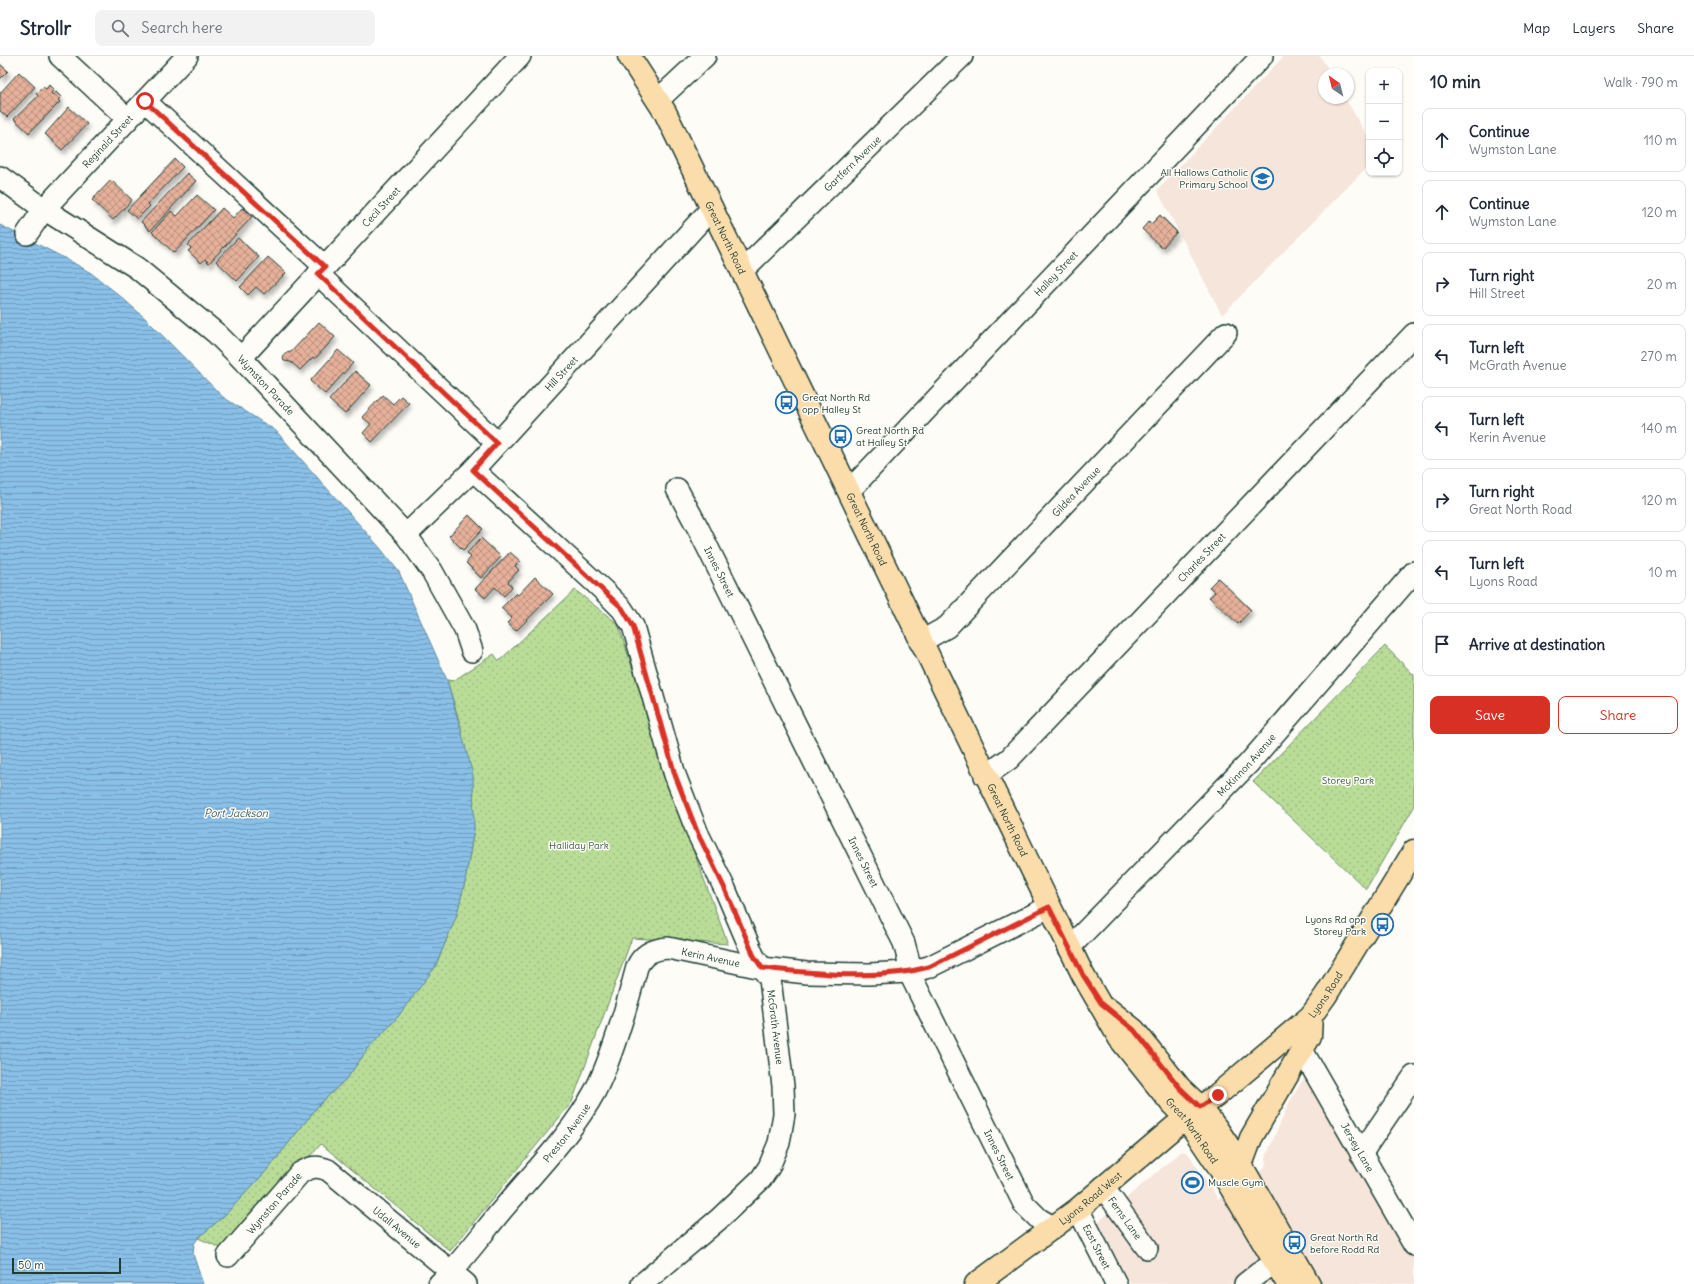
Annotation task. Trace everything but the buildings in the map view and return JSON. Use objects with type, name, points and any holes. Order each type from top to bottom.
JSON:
[{"type":"main road","name":"Great North Road","points":[[629,56],[659,99],[849,491],[920,642],[1083,975],[1101,1003],[1134,1030],[1180,1088],[1232,1186],[1284,1258],[1309,1284]]},
{"type":"main road","name":"Lyons Road","points":[[1193,1113],[1218,1095],[1311,1016],[1326,995],[1414,851]]},
{"type":"main road","points":[[1241,1165],[1251,1138],[1310,1036],[1311,1016]]},
{"type":"main road","name":"Great North Road","points":[[1193,1113],[1241,1165],[1284,1258],[1288,1284]]},
{"type":"main road","name":"Lyons Road West","points":[[976,1284],[1078,1209],[1193,1113]]},
{"type":"street","points":[[60,56],[128,119]]},
{"type":"street","name":"Reginald Street","points":[[27,234],[44,209],[187,56]]},
{"type":"street","name":"Cecil Street","points":[[242,358],[520,56]]},
{"type":"street","points":[[659,99],[705,56]]},
{"type":"street","name":"Gartfern Avenue","points":[[742,271],[962,56]]},
{"type":"street","name":"Halley Street","points":[[849,491],[1262,56]]},
{"type":"street","points":[[145,101],[497,443]]},
{"type":"street","name":"Wymston Parade","points":[[0,177],[44,209],[137,268],[217,334],[242,358],[406,535],[432,571],[465,630],[472,651]]},
{"type":"street","name":"Hill Street","points":[[406,535],[473,470],[712,208]]},
{"type":"street","name":"Gildea Avenue","points":[[920,642],[947,627],[1226,333]]},
{"type":"street","name":"Charles Street","points":[[985,776],[1009,759],[1414,334]]},
{"type":"street","name":"McGrath Avenue","points":[[473,470],[622,608],[633,626],[675,775],[698,834],[725,889],[754,956],[770,979],[783,1086],[783,1120],[775,1155],[769,1167],[752,1190],[642,1284]]},
{"type":"street","name":"Innes Street","points":[[677,488],[702,535],[904,944],[910,972],[1024,1204],[1039,1219],[1054,1227]]},
{"type":"street","name":"McKinnon Avenue","points":[[1069,948],[1249,764],[1414,572]]},
{"type":"street","name":"Kerin Avenue","points":[[646,954],[656,948],[668,948],[762,968],[815,973],[869,974],[910,972],[929,967],[1049,907]]},
{"type":"street","name":"Preston Avenue","points":[[452,1280],[560,1142],[595,1091],[616,1036],[637,967],[640,960],[646,954]]},
{"type":"street","name":"Jersey Lane","points":[[1302,1050],[1414,1245]]},
{"type":"street","points":[[1361,1154],[1414,1076]]},
{"type":"street","name":"Wymston Parade","points":[[228,1256],[300,1173],[312,1167],[319,1166],[328,1170]]},
{"type":"street","name":"Udall Avenue","points":[[328,1170],[452,1280]]},
{"type":"street","name":"Ferns Lane","points":[[1103,1188],[1147,1248]]},
{"type":"street","name":"East Street","points":[[1078,1209],[1116,1284]]},
{"type":"street","points":[[1245,1284],[1259,1273],[1284,1258]]},
{"type":"shaded area","name":"All Hallows Catholic Primary School","points":[[1284,56],[1320,56],[1327,68],[1318,68],[1318,104],[1349,104],[1366,134],[1366,168],[1222,315],[1157,190]]},
{"type":"shaded area","points":[[1308,1071],[1414,1251],[1414,1284],[1130,1284],[1098,1222],[1182,1151],[1188,1153],[1218,1199],[1265,1168],[1267,1154],[1289,1103]]},
{"type":"green space","name":"Halliday Park","points":[[575,590],[618,624],[685,828],[728,944],[632,938],[572,1102],[450,1251],[321,1144],[230,1252],[198,1238],[224,1216],[268,1169],[318,1106],[348,1077],[367,1050],[396,1019],[435,967],[456,917],[465,882],[474,829],[461,727],[447,680],[453,681],[494,654],[499,661]]},
{"type":"green space","name":"Storey Park","points":[[1385,646],[1414,675],[1414,807],[1366,889],[1253,782]]},
{"type":"water","name":"Port Jackson","points":[[0,225],[91,273],[119,295],[146,319],[223,397],[276,431],[381,549],[399,572],[447,680],[473,775],[474,829],[465,882],[456,917],[435,967],[396,1019],[367,1050],[348,1077],[318,1106],[268,1169],[224,1216],[198,1238],[194,1244],[193,1254],[203,1284],[0,1284]]},
{"type":"place","name":"All Hallows Catholic Primary School","points":[[1263,178]]},
{"type":"place","name":"Great North Rd opp Halley St","points":[[787,403]]},
{"type":"place","name":"Great North Rd at Halley St","points":[[841,436]]},
{"type":"place","name":"Lyons Rd opp Storey Park","points":[[1382,925]]},
{"type":"place","name":"Muscle Gym","points":[[1192,1182]]},
{"type":"place","name":"Great North Rd before Rodd Rd","points":[[1294,1243]]},
{"type":"route","points":[[145,101],[325,267],[318,274],[497,443],[473,470],[622,608],[633,626],[648,684],[675,775],[698,834],[725,889],[754,956],[762,968],[808,973],[869,974],[910,972],[929,967],[1049,907],[1083,975],[1101,1003],[1134,1030],[1180,1088],[1200,1107],[1218,1095]]}]
